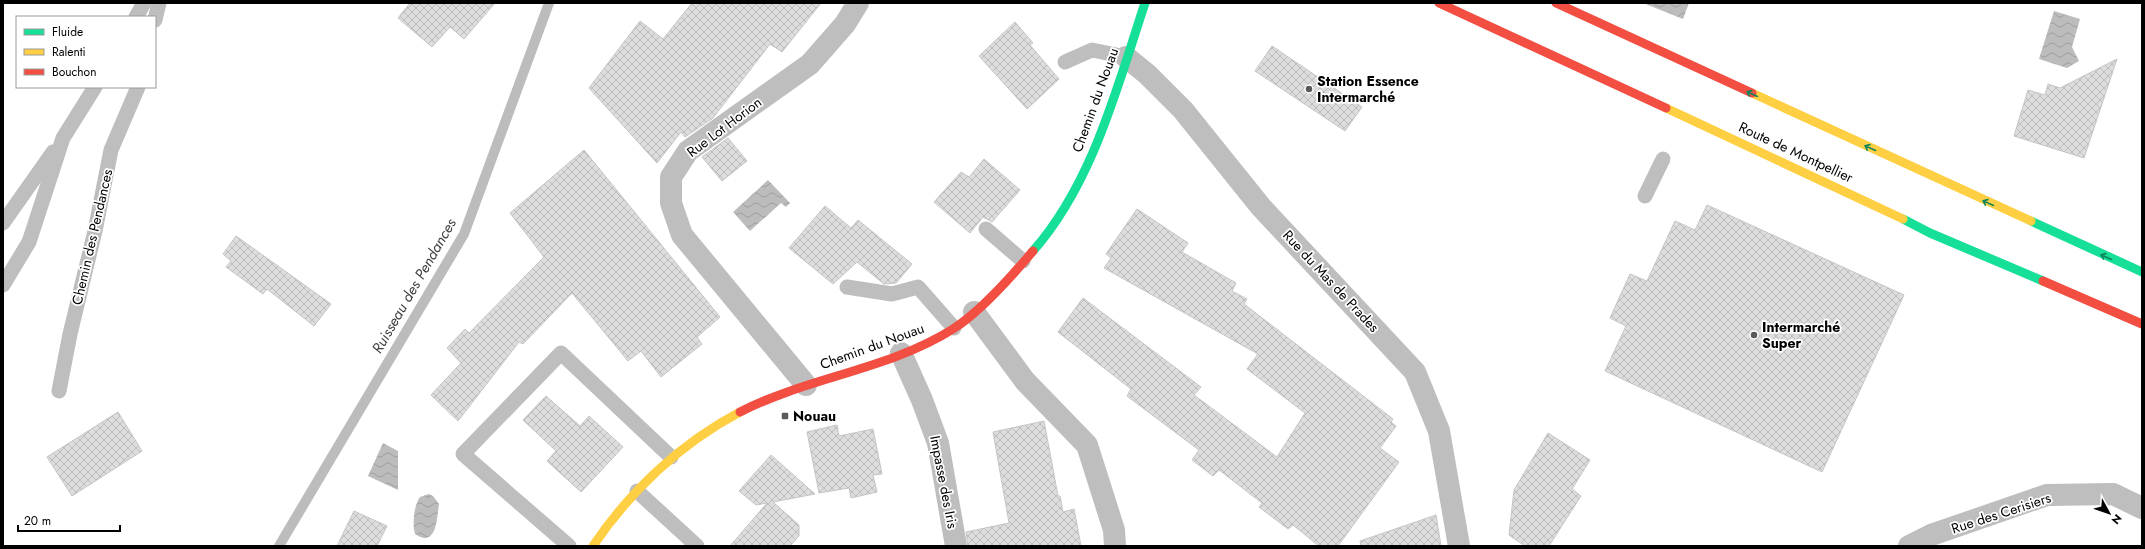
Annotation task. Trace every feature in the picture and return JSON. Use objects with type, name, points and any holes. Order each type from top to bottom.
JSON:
[{"type":"street","name":"Rue Lot Horion","points":[[806,385],[682,235],[671,203],[671,177],[688,152],[810,64],[845,24],[858,3]]},
{"type":"street","name":"Chemin du Nouau","points":[[593,546],[637,491],[671,457],[690,442],[752,405],[806,385],[858,369],[933,340],[954,328],[974,312],[1047,234],[1065,206],[1099,138],[1145,3]]},
{"type":"street","name":"Route de Montpellier","points":[[1439,3],[1892,212],[1930,233],[2142,324]]},
{"type":"street","points":[[1556,3],[2142,272]]},
{"type":"street","name":"Rue du Mas de Prades","points":[[1126,58],[1147,74],[1182,110],[1262,207],[1415,372],[1439,431],[1459,546]]},
{"type":"street","points":[[974,312],[1025,381],[1087,445],[1114,530],[1115,546]]},
{"type":"street","name":"Impasse des Iris","points":[[901,353],[922,400],[938,442],[956,546]]},
{"type":"street","name":"Rue des Cerisiers","points":[[1909,546],[1931,535],[2047,495],[2113,494],[2142,508]]},
{"type":"lane","points":[[137,16],[144,3]]},
{"type":"lane","points":[[156,16],[159,3]]},
{"type":"lane","points":[[1065,62],[1092,50],[1126,58]]},
{"type":"lane","points":[[3,223],[63,138],[94,88]]},
{"type":"lane","name":"Chemin des Pendances","points":[[59,391],[70,334],[95,232],[111,150],[138,88]]},
{"type":"lane","points":[[3,285],[29,242],[63,138]]},
{"type":"lane","points":[[1645,196],[1663,159]]},
{"type":"lane","points":[[986,229],[1023,261]]},
{"type":"lane","points":[[847,287],[892,294],[918,287],[954,328]]},
{"type":"lane","points":[[569,546],[463,454],[561,353],[671,457]]},
{"type":"lane","points":[[637,491],[697,546]]},
{"type":"water","points":[[1643,3],[1689,3],[1683,19]]},
{"type":"water","points":[[2054,11],[2080,19],[2072,47],[2079,61],[2067,68],[2039,59]]},
{"type":"water","points":[[768,180],[790,203],[786,207],[781,203],[750,231],[733,212]]},
{"type":"water","points":[[383,443],[398,451],[398,490],[368,476]]},
{"type":"water","points":[[429,494],[433,496],[439,504],[438,516],[432,535],[422,538],[415,534],[414,515],[416,505],[420,497]]},
{"type":"building","points":[[410,3],[495,3],[464,39],[450,27],[432,47],[398,18]]},
{"type":"building","points":[[692,3],[821,3],[782,52],[770,44],[713,118],[685,137],[681,132],[657,163],[589,88],[640,21],[663,39]]},
{"type":"building","points":[[1015,22],[1033,43],[1030,45],[1059,79],[1027,109],[979,56]]},
{"type":"building","name":"Station Essence Intermarché","points":[[1272,46],[1362,107],[1345,131],[1255,71]]},
{"type":"building","points":[[2117,59],[2084,158],[2014,136],[2028,90],[2045,95],[2048,84],[2060,88]]},
{"type":"building","points":[[728,138],[747,161],[722,181],[702,157]]},
{"type":"building","points":[[584,150],[720,317],[697,337],[702,344],[661,377],[641,351],[628,361],[572,293],[523,344],[519,342],[458,421],[431,395],[461,363],[447,348],[465,329],[469,333],[544,257],[510,213]]},
{"type":"building","points":[[984,159],[1020,190],[992,222],[983,217],[970,233],[934,202],[961,172],[969,177]]},
{"type":"building","name":"Intermarché Super","points":[[1707,205],[1904,295],[1822,472],[1605,371],[1626,326],[1610,318],[1630,274],[1647,281],[1675,221],[1695,230]]},
{"type":"building","points":[[825,206],[851,228],[858,220],[912,264],[896,283],[884,284],[857,262],[833,284],[789,248]]},
{"type":"building","points":[[1137,209],[1188,243],[1182,252],[1236,283],[1232,291],[1247,299],[1244,304],[1393,419],[1391,422],[1396,426],[1380,448],[1399,462],[1338,546],[1319,546],[1293,525],[1288,529],[1259,507],[1262,503],[1219,470],[1213,476],[1192,460],[1199,450],[1127,396],[1131,389],[1058,332],[1083,298],[1201,387],[1194,395],[1277,457],[1305,413],[1247,369],[1258,354],[1104,268],[1111,258],[1106,254]]},
{"type":"building","points":[[236,236],[331,304],[314,326],[267,289],[263,294],[226,267],[231,261],[223,254]]},
{"type":"building","points":[[546,396],[580,426],[589,416],[623,447],[581,492],[547,461],[556,451],[523,420]]},
{"type":"building","points":[[118,412],[142,451],[72,496],[47,457]]},
{"type":"building","points":[[1044,421],[1058,496],[1060,496],[1063,512],[1074,509],[1081,546],[968,546],[966,532],[1009,523],[993,432]]},
{"type":"building","points":[[837,425],[839,436],[873,429],[882,474],[873,475],[877,492],[851,498],[849,488],[819,493],[807,432]]},
{"type":"building","points":[[1548,433],[1590,460],[1572,489],[1581,496],[1549,546],[1525,546],[1509,535],[1514,490]]},
{"type":"building","points":[[771,455],[815,494],[773,502],[799,525],[799,536],[790,546],[730,546],[767,503],[756,505],[739,491]]},
{"type":"building","points":[[354,511],[387,526],[377,546],[337,546]]},
{"type":"building","points":[[1436,515],[1441,546],[1361,546],[1360,541]]},
{"type":"waterway","name":"Ruisseau des Pendances","points":[[279,546],[464,234],[549,3]]},
{"type":"traffic: fast","points":[[1033,251],[1054,224],[1072,195],[1087,165],[1113,100],[1145,3]]},
{"type":"traffic: fast","points":[[1903,219],[1930,233],[2043,281]]},
{"type":"traffic: fast","points":[[2031,221],[2142,272]]},
{"type":"traffic: slow","points":[[1752,93],[2031,221]]},
{"type":"traffic: slow","points":[[1666,108],[1903,219]]},
{"type":"traffic: slow","points":[[593,546],[623,506],[658,470],[697,438],[740,412]]},
{"type":"traffic: jam","points":[[1439,3],[1666,108]]},
{"type":"traffic: jam","points":[[1556,3],[1752,93]]},
{"type":"traffic: jam","points":[[740,412],[793,390],[875,364],[928,343],[953,329],[974,313],[1006,282],[1033,251]]},
{"type":"traffic: jam","points":[[2043,281],[2142,324]]},
{"type":"place","name":"Station Essence Intermarché","points":[[1309,89]]},
{"type":"place","name":"Intermarché Super","points":[[1754,335]]},
{"type":"place","name":"Nouau","points":[[785,416]]}]
